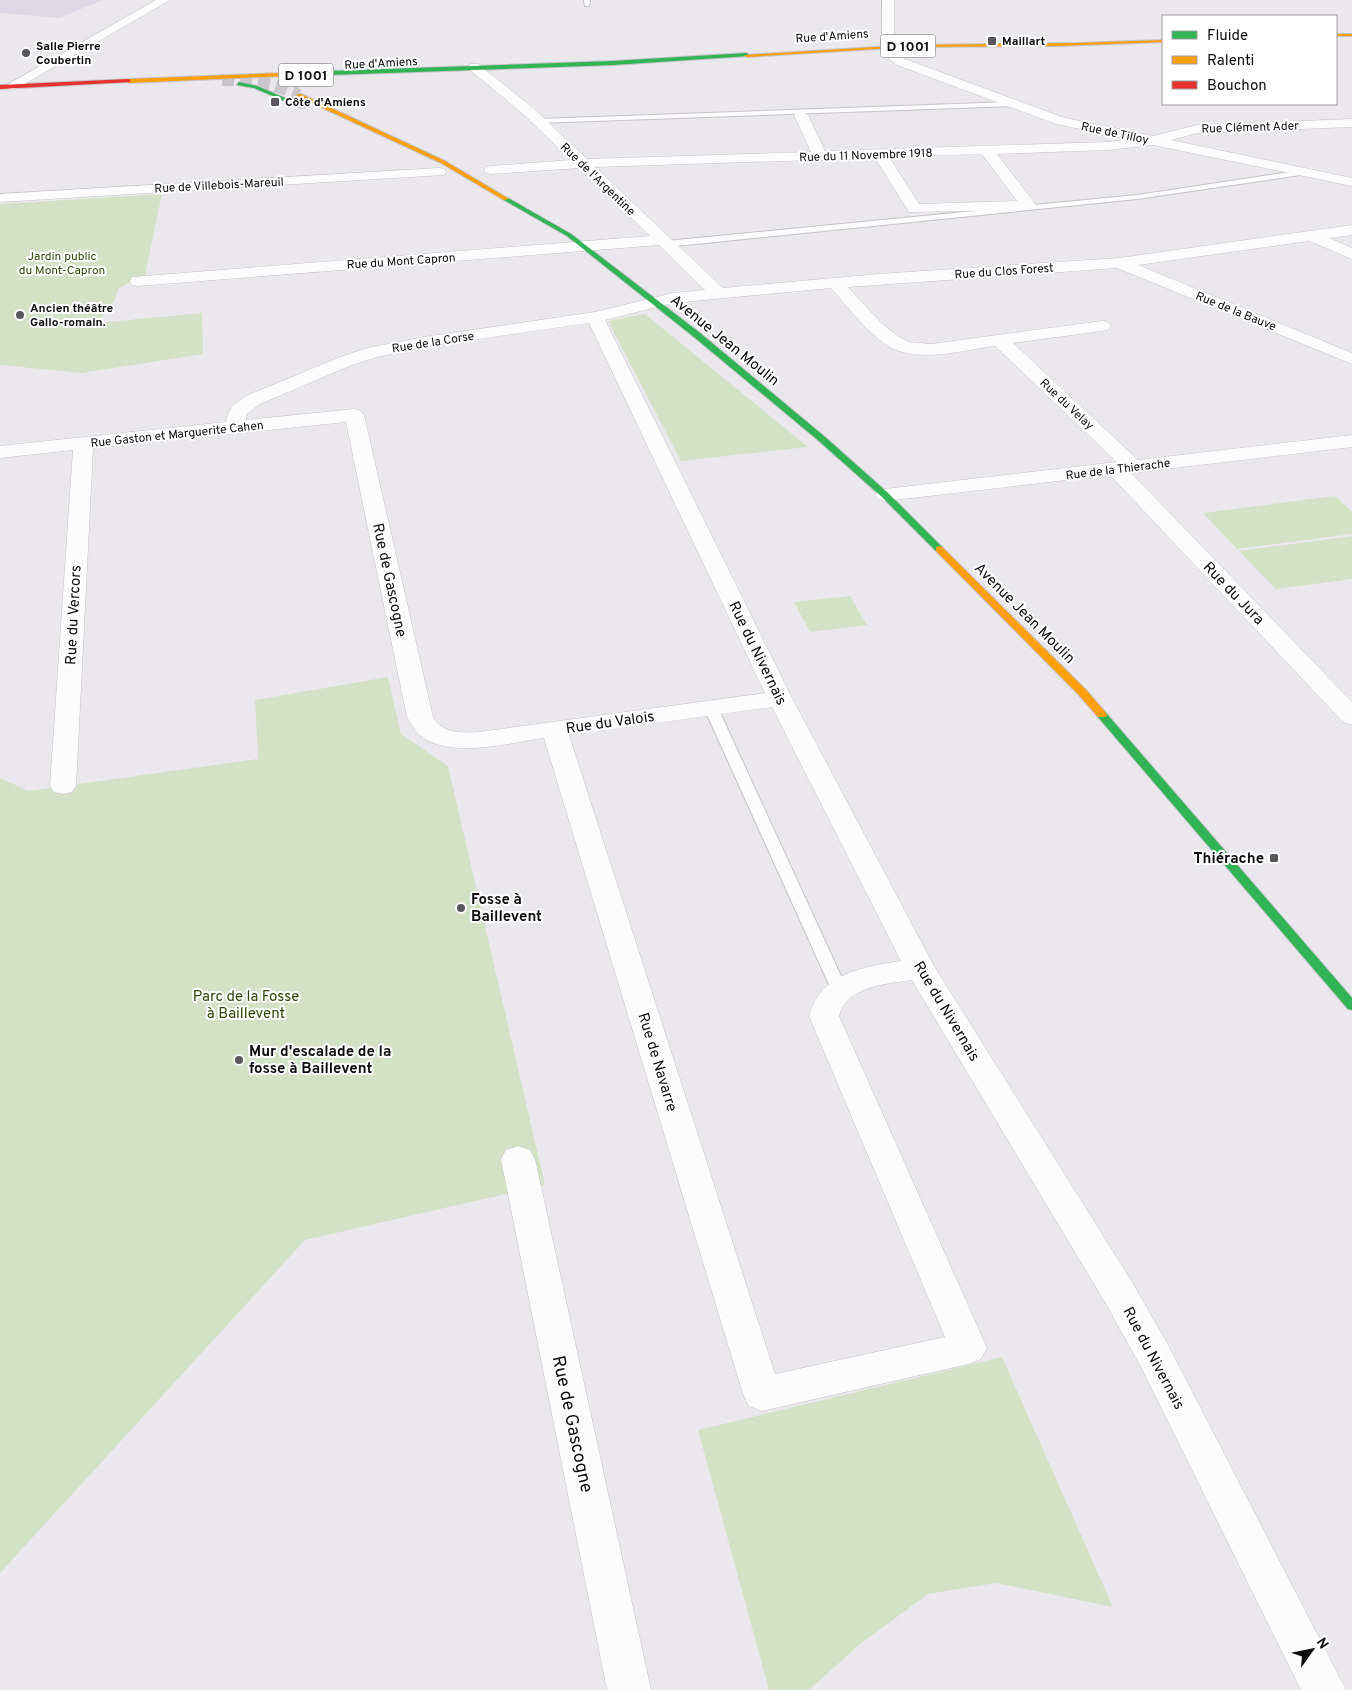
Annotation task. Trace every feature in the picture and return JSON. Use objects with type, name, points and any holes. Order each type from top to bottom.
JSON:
[{"type":"street","points":[[4,88],[164,0]]},
{"type":"street","points":[[888,0],[888,50]]},
{"type":"street","points":[[1337,37],[1352,36]]},
{"type":"street","name":"Rue d'Amiens","points":[[4,88],[270,75],[477,69],[888,50],[1162,41]]},
{"type":"street","name":"Rue de Tilloy","points":[[888,50],[900,62],[1067,123],[1352,182]]},
{"type":"street","name":"Rue d'Amiens","points":[[0,95],[290,83],[477,69]]},
{"type":"street","name":"Rue de l'Argentine","points":[[477,69],[538,121],[719,294]]},
{"type":"street","points":[[270,75],[284,78],[290,83]]},
{"type":"street","points":[[4,88],[222,80]]},
{"type":"street","points":[[239,84],[273,88],[290,83]]},
{"type":"street","points":[[290,83],[284,90],[285,94],[303,107]]},
{"type":"street","points":[[255,87],[303,107],[439,172],[526,224]]},
{"type":"street","name":"Avenue Jean Moulin","points":[[300,95],[452,166],[558,228],[584,246],[801,421],[885,495],[1083,693],[1352,1006]]},
{"type":"street","points":[[801,116],[820,156]]},
{"type":"street","name":"Rue Clément Ader","points":[[1150,141],[1197,129],[1352,124]]},
{"type":"street","name":"Rue du 11 Novembre 1918","points":[[582,164],[1114,146],[1150,141]]},
{"type":"street","points":[[880,154],[914,209],[1028,205],[987,151]]},
{"type":"street","points":[[490,170],[582,164]]},
{"type":"street","points":[[1332,178],[1340,172],[1352,169]]},
{"type":"street","name":"Rue de Villebois-Mareuil","points":[[0,198],[439,172]]},
{"type":"street","name":"Rue du Clos Forest","points":[[655,303],[673,298],[835,284],[1119,263],[1352,230]]},
{"type":"street","points":[[1313,237],[1352,254]]},
{"type":"street","name":"Avenue Jean Moulin","points":[[550,238],[633,286]]},
{"type":"street","name":"Rue du Mont Capron","points":[[138,282],[584,246],[665,242]]},
{"type":"street","name":"Rue de la Bauve","points":[[1119,263],[1352,359]]},
{"type":"street","points":[[835,284],[888,338],[900,345],[920,349],[1102,326]]},
{"type":"street","name":"Rue de la Corse","points":[[236,427],[236,413],[244,404],[360,356],[410,345],[595,317],[655,303]]},
{"type":"street","name":"Rue du Nivernais","points":[[595,317],[780,698],[920,968],[1127,1307],[1324,1690]]},
{"type":"street","name":"Rue du Velay","points":[[999,340],[1126,469]]},
{"type":"street","name":"Rue Gaston et Marguerite Cahen","points":[[0,452],[354,415]]},
{"type":"street","name":"Rue de Gascogne","points":[[354,415],[420,717],[427,728],[440,737]]},
{"type":"street","name":"Rue de la Thierache","points":[[885,495],[1126,469],[1352,441]]},
{"type":"street","name":"Rue du Vercors","points":[[63,786],[83,444]]},
{"type":"street","name":"Rue du Jura","points":[[1126,469],[1352,717]]},
{"type":"street","name":"Rue du Valois","points":[[440,737],[467,741],[780,698]]},
{"type":"street","name":"Rue de Navarre","points":[[554,729],[762,1394],[968,1348],[824,1016],[824,1006],[839,989]]},
{"type":"street","points":[[839,989],[867,979],[920,968]]},
{"type":"street","name":"Rue de Gascogne","points":[[518,1159],[629,1690]]},
{"type":"lane","points":[[538,121],[1011,104]]},
{"type":"lane","points":[[665,242],[1136,197],[1304,172]]},
{"type":"lane","points":[[711,708],[839,989]]},
{"type":"shaded area","points":[[0,0],[103,0],[59,18],[0,13]]},
{"type":"green space","name":"Jardin public du Mont-Capron","points":[[162,194],[145,275],[119,288],[114,301],[97,323],[202,313],[203,354],[82,373],[0,365],[0,204]]},
{"type":"green space","points":[[645,314],[808,447],[681,461],[608,321]]},
{"type":"green space","points":[[1335,496],[1352,512],[1352,534],[1237,549],[1203,513]]},
{"type":"green space","points":[[1352,536],[1352,579],[1276,589],[1239,551]]},
{"type":"green space","points":[[850,596],[867,625],[810,632],[794,602]]},
{"type":"green space","name":"Parc de la Fosse à Baillevent","points":[[388,677],[401,734],[448,766],[545,1185],[305,1240],[0,1573],[0,778],[28,791],[258,759],[255,700]]},
{"type":"green space","points":[[1002,1357],[1113,1607],[996,1583],[928,1594],[859,1645],[809,1690],[769,1690],[698,1430]]},
{"type":"tunnel","points":[[222,80],[262,83],[299,95]]},
{"type":"traffic: fast","points":[[330,73],[613,63],[747,55]]},
{"type":"traffic: fast","points":[[239,84],[255,87],[303,107]]},
{"type":"traffic: fast","points":[[506,199],[569,235],[697,335],[822,439],[885,495],[939,549]]},
{"type":"traffic: fast","points":[[1102,715],[1352,1006]]},
{"type":"traffic: slow","points":[[1337,35],[1352,35]]},
{"type":"traffic: slow","points":[[1057,45],[1162,41]]},
{"type":"traffic: slow","points":[[747,55],[909,46],[1076,44]]},
{"type":"traffic: slow","points":[[129,81],[330,73]]},
{"type":"traffic: slow","points":[[299,95],[443,162],[506,199]]},
{"type":"traffic: slow","points":[[939,549],[1083,693],[1102,715]]},
{"type":"traffic: jam","points":[[0,87],[129,81]]},
{"type":"place","name":"Maillart","points":[[992,41]]},
{"type":"place","name":"Salle Pierre Coubertin","points":[[26,53]]},
{"type":"place","name":"Côte d'Amiens","points":[[275,102]]},
{"type":"place","name":"Ancien théâtre Gallo-romain.","points":[[20,315]]},
{"type":"place","name":"Thiérache","points":[[1274,858]]},
{"type":"place","name":"Fosse à Baillevent","points":[[461,908]]},
{"type":"place","name":"Mur d'escalade de la fosse à Baillevent","points":[[239,1060]]}]
